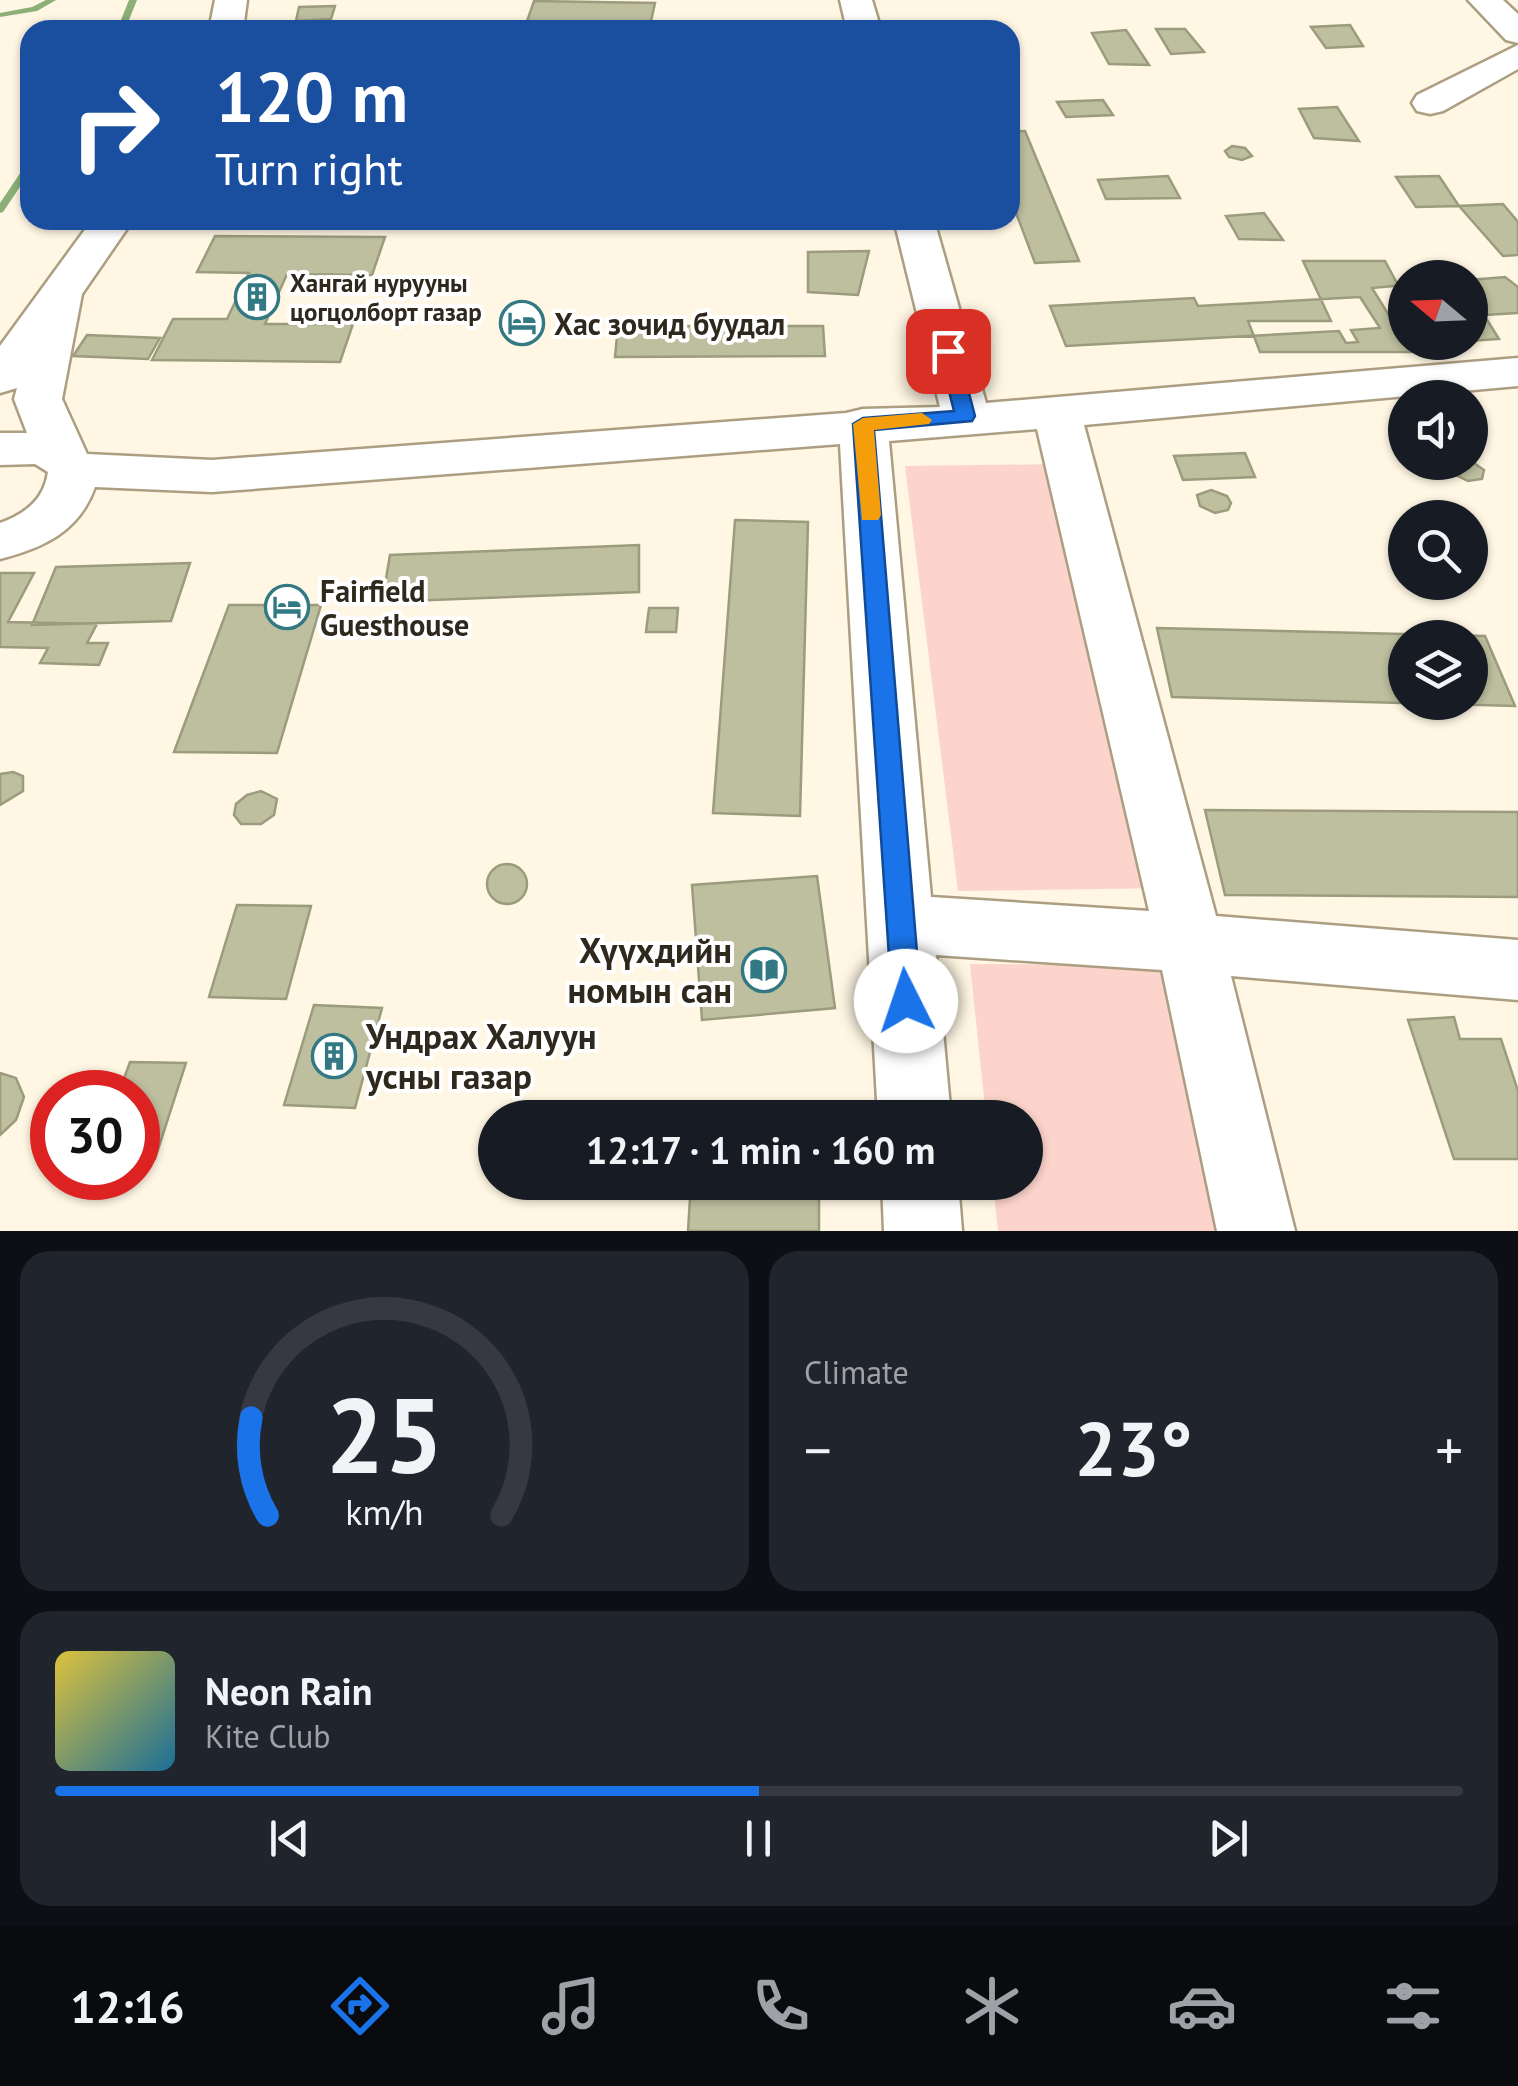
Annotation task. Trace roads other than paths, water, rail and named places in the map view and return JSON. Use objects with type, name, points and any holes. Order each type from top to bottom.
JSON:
[{"type":"street","points":[[1484,0],[1518,33]]},
{"type":"street","points":[[1430,103],[1518,55]]},
{"type":"street","points":[[0,380],[106,230]]},
{"type":"street","points":[[917,230],[966,416]]},
{"type":"street","points":[[12,538],[61,508],[73,489],[67,463],[38,399],[62,296]]},
{"type":"street","points":[[0,449],[40,448],[67,463],[212,476],[966,416],[1057,413],[1518,372]]},
{"type":"street","points":[[1057,413],[1190,942],[1256,1231]]},
{"type":"street","points":[[863,424],[914,1100]]},
{"type":"street","points":[[12,538],[212,476]]},
{"type":"street","points":[[901,924],[1190,942],[1518,970]]},
{"type":"street","points":[[921,1200],[923,1231]]},
{"type":"waterway","points":[[0,15],[34,9],[52,0]]},
{"type":"waterway","points":[[125,20],[133,0]]},
{"type":"waterway","points":[[0,210],[20,180]]},
{"type":"place","name":"Хангай нурууны цогцолборт газар","points":[[257,297]]},
{"type":"place","name":"Хас зочид буудал","points":[[522,323]]},
{"type":"place","name":"Fairfield Guesthouse","points":[[287,607]]},
{"type":"place","name":"Хүүхдийн номын сан","points":[[764,970]]},
{"type":"place","name":"Ундрах Халуун усны газар","points":[[334,1056]]}]
